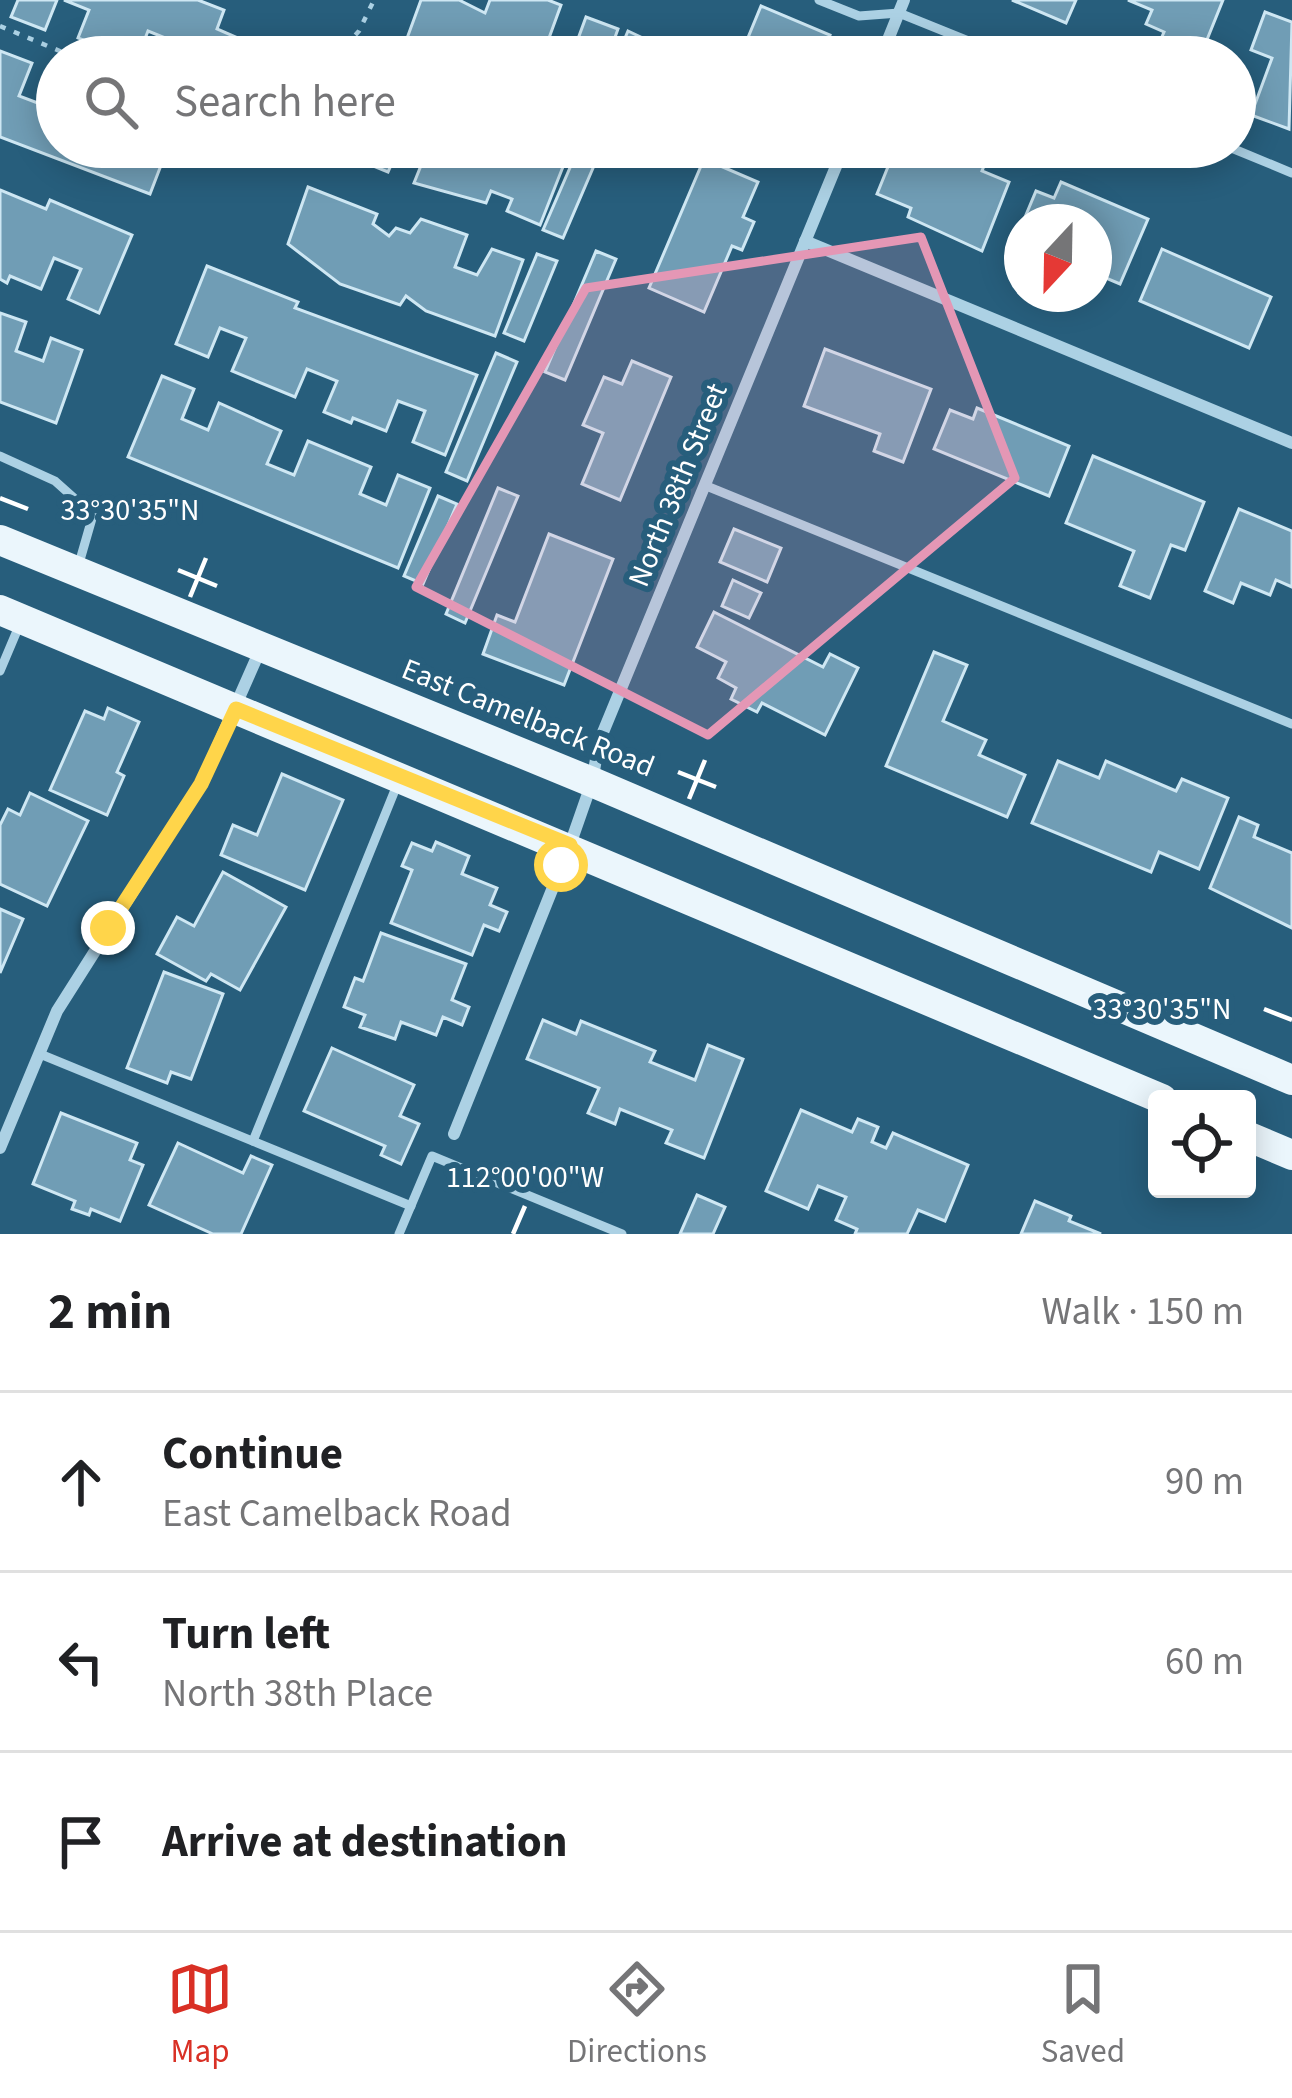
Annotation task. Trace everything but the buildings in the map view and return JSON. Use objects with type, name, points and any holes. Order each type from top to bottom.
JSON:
[{"type":"main road","name":"East Camelback Road","points":[[0,540],[592,782],[1292,1080]]},
{"type":"main road","points":[[11,615],[570,845],[1148,1093]]},
{"type":"main road","points":[[1256,1140],[1292,1155]]},
{"type":"street","points":[[890,36],[902,6]]},
{"type":"street","name":"North 38th Street","points":[[570,845],[592,782],[599,742],[835,168]]},
{"type":"street","points":[[805,241],[1292,443]]},
{"type":"street","points":[[0,1148],[57,1011],[201,784],[261,647]]},
{"type":"street","points":[[454,1134],[570,845]]},
{"type":"lane","points":[[819,0],[859,16],[902,6],[964,36]]},
{"type":"lane","points":[[1256,158],[1292,173]]},
{"type":"lane","points":[[0,456],[55,481],[93,515],[76,572]]},
{"type":"lane","points":[[704,485],[1292,724]]},
{"type":"lane","points":[[0,671],[11,615]]},
{"type":"lane","points":[[253,1141],[400,776]]},
{"type":"lane","points":[[40,1054],[411,1206]]},
{"type":"lane","points":[[399,1234],[432,1156],[622,1234]]},
{"type":"path","points":[[353,36],[374,0]]},
{"type":"path","points":[[0,26],[36,41]]},
{"type":"highlighted area","points":[[921,237],[1015,478],[708,735],[416,587],[586,288]]},
{"type":"route","points":[[108,928],[201,784],[236,709],[570,845],[561,865]]}]
